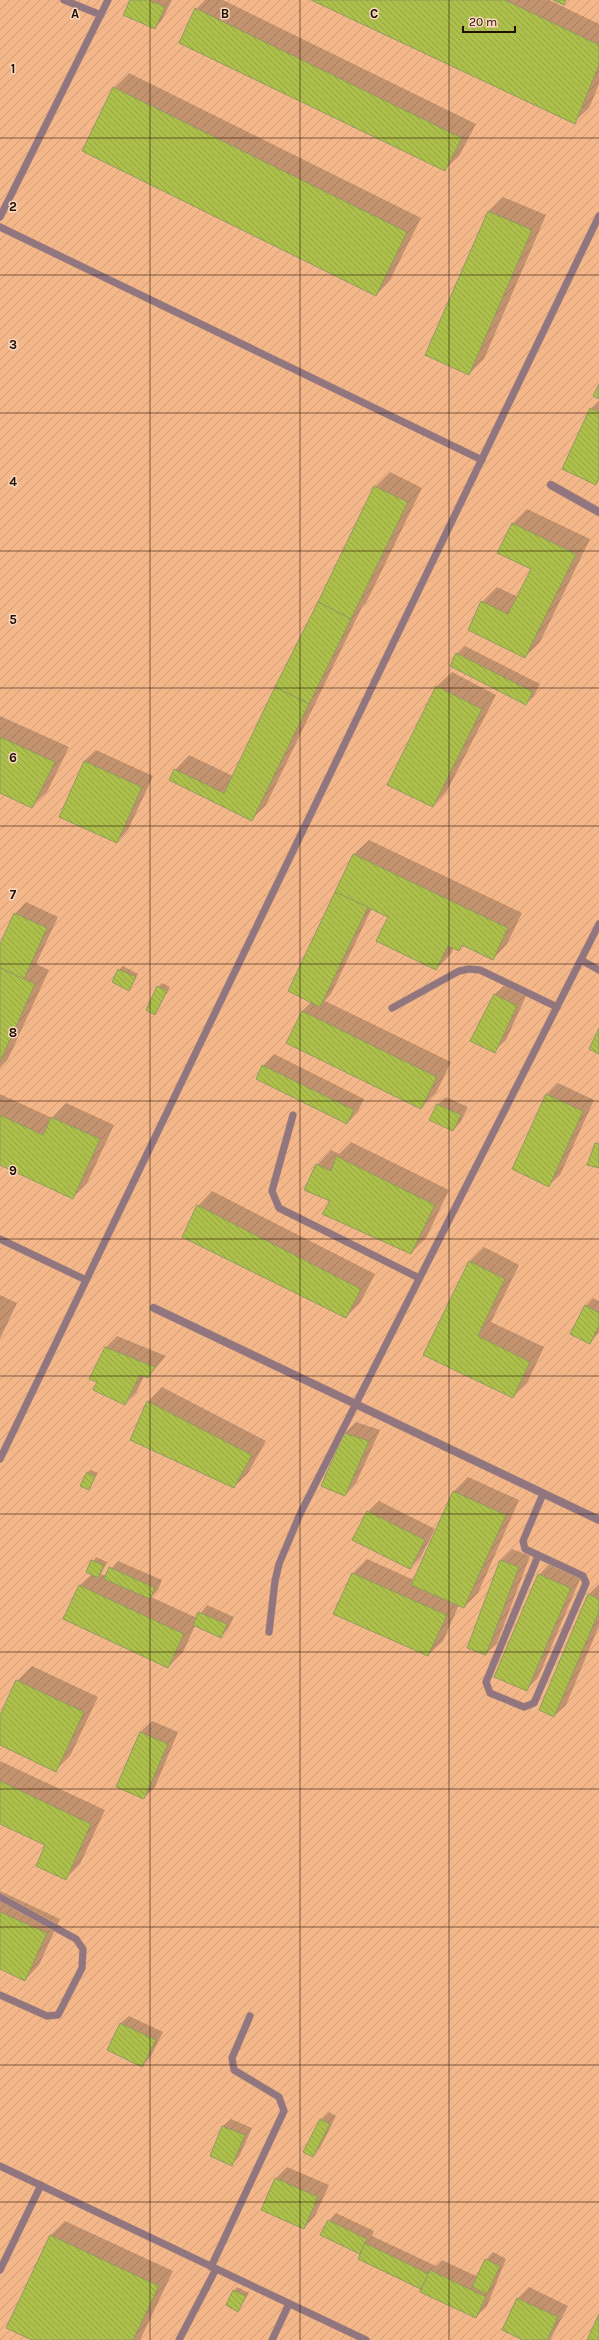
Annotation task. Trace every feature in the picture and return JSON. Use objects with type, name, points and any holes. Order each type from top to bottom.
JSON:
[{"type":"street","points":[[551,485],[599,512]]},
{"type":"street","points":[[154,1308],[599,1520]]},
{"type":"lane","points":[[64,0],[101,15]]},
{"type":"lane","points":[[0,218],[108,0]]},
{"type":"lane","points":[[0,1459],[599,216]]},
{"type":"lane","points":[[0,227],[482,460]]},
{"type":"lane","points":[[269,1632],[275,1581],[279,1564],[300,1514],[599,924]]},
{"type":"lane","points":[[581,960],[599,970]]},
{"type":"lane","points":[[392,1008],[459,971],[469,969],[480,970],[557,1006]]},
{"type":"lane","points":[[293,1115],[272,1191],[279,1208],[419,1278]]},
{"type":"lane","points":[[0,1239],[86,1280]]},
{"type":"lane","points":[[538,1556],[486,1682],[490,1692],[524,1707],[534,1703],[586,1583],[583,1576],[525,1549],[523,1541],[543,1494]]},
{"type":"lane","points":[[0,1898],[76,1939],[83,1949],[82,1968],[58,2014],[47,2016],[0,1995]]},
{"type":"lane","points":[[179,2340],[284,2111],[279,2097],[234,2070],[232,2058],[250,2016]]},
{"type":"lane","points":[[0,2166],[366,2340]]},
{"type":"lane","points":[[0,2270],[41,2185]]},
{"type":"lane","points":[[272,2340],[290,2304]]},
{"type":"shaded area","points":[[0,0],[599,0],[599,2340],[0,2340]]},
{"type":"building","points":[[130,0],[149,0],[165,7],[155,29],[123,15]]},
{"type":"building","points":[[311,0],[505,0],[599,45],[599,65],[575,124]]},
{"type":"building","points":[[553,0],[566,0],[564,5]]},
{"type":"building","points":[[195,8],[462,138],[445,171],[179,43]]},
{"type":"building","points":[[113,87],[407,232],[376,296],[82,151]]},
{"type":"building","points":[[488,211],[532,230],[469,375],[425,355]]},
{"type":"building","points":[[599,384],[599,399],[593,396]]},
{"type":"building","points":[[590,408],[599,412],[599,478],[596,485],[562,469]]},
{"type":"building","points":[[374,486],[408,502],[351,619],[318,602]]},
{"type":"building","points":[[512,523],[576,554],[525,658],[468,630],[481,601],[508,614],[531,569],[497,553]]},
{"type":"building","points":[[318,602],[351,619],[309,704],[275,687]]},
{"type":"building","points":[[456,653],[533,692],[526,705],[450,666]]},
{"type":"building","points":[[436,686],[482,709],[433,807],[387,785]]},
{"type":"building","points":[[275,687],[309,704],[252,821],[169,780],[174,769],[224,793]]},
{"type":"building","points":[[0,737],[55,762],[32,808],[0,793]]},
{"type":"building","points":[[84,761],[142,787],[117,843],[59,817]]},
{"type":"building","points":[[353,854],[508,928],[493,960],[462,945],[459,951],[448,946],[436,970],[376,941],[388,917],[335,892]]},
{"type":"building","points":[[335,892],[368,907],[320,1007],[288,991]]},
{"type":"building","points":[[14,913],[47,928],[24,979],[0,968],[0,944]]},
{"type":"building","points":[[0,968],[35,984],[0,1062]]},
{"type":"building","points":[[118,969],[136,977],[129,991],[112,982]]},
{"type":"building","points":[[157,986],[167,991],[155,1015],[146,1010]]},
{"type":"building","points":[[494,994],[517,1006],[495,1053],[470,1041]]},
{"type":"building","points":[[302,1011],[437,1077],[421,1109],[286,1043]]},
{"type":"building","points":[[599,1028],[599,1054],[589,1049]]},
{"type":"building","points":[[262,1065],[354,1110],[347,1124],[256,1079]]},
{"type":"building","points":[[546,1094],[583,1111],[549,1187],[512,1169]]},
{"type":"building","points":[[437,1104],[461,1115],[453,1131],[429,1120]]},
{"type":"building","points":[[0,1115],[43,1135],[51,1117],[100,1139],[73,1199],[0,1165]]},
{"type":"building","points":[[595,1143],[599,1144],[599,1168],[587,1165]]},
{"type":"building","points":[[336,1156],[435,1205],[411,1254],[322,1214],[330,1201],[304,1190],[316,1164],[331,1171]]},
{"type":"building","points":[[197,1205],[361,1289],[346,1318],[182,1237]]},
{"type":"building","points":[[469,1261],[505,1279],[478,1336],[530,1362],[513,1398],[423,1355]]},
{"type":"building","points":[[585,1305],[599,1313],[599,1326],[590,1344],[570,1334]]},
{"type":"building","points":[[105,1347],[155,1367],[148,1378],[140,1375],[125,1405],[93,1390],[97,1382],[89,1379]]},
{"type":"building","points":[[147,1401],[252,1455],[234,1488],[130,1440]]},
{"type":"building","points":[[344,1433],[369,1441],[345,1496],[321,1486]]},
{"type":"building","points":[[87,1472],[95,1477],[89,1490],[80,1486]]},
{"type":"building","points":[[453,1491],[506,1515],[464,1608],[411,1585]]},
{"type":"building","points":[[367,1511],[425,1540],[410,1569],[352,1540]]},
{"type":"building","points":[[91,1560],[104,1565],[98,1578],[86,1572]]},
{"type":"building","points":[[500,1560],[519,1567],[486,1655],[467,1648]]},
{"type":"building","points":[[109,1567],[155,1588],[150,1599],[104,1579]]},
{"type":"building","points":[[352,1573],[447,1615],[428,1656],[333,1614]]},
{"type":"building","points":[[538,1574],[571,1588],[527,1691],[494,1677]]},
{"type":"building","points":[[79,1585],[184,1634],[168,1668],[63,1619]]},
{"type":"building","points":[[588,1594],[599,1599],[599,1612],[554,1717],[539,1710]]},
{"type":"building","points":[[198,1612],[227,1624],[221,1638],[193,1625]]},
{"type":"building","points":[[16,1680],[84,1712],[56,1772],[0,1745],[0,1715]]},
{"type":"building","points":[[140,1732],[168,1744],[144,1799],[116,1787]]},
{"type":"building","points":[[0,1781],[91,1824],[66,1880],[36,1866],[45,1845],[0,1824]]},
{"type":"building","points":[[0,1912],[47,1933],[25,1981],[0,1969]]},
{"type":"building","points":[[120,2023],[156,2040],[142,2067],[107,2050]]},
{"type":"building","points":[[320,2119],[330,2124],[313,2157],[303,2152]]},
{"type":"building","points":[[222,2126],[245,2135],[232,2166],[210,2156]]},
{"type":"building","points":[[275,2178],[318,2197],[304,2229],[261,2210]]},
{"type":"building","points":[[328,2220],[367,2239],[360,2254],[320,2235]]},
{"type":"building","points":[[50,2235],[159,2286],[133,2340],[32,2340],[6,2328]]},
{"type":"building","points":[[365,2243],[429,2274],[421,2289],[358,2259]]},
{"type":"building","points":[[485,2259],[500,2266],[487,2294],[472,2287]]},
{"type":"building","points":[[430,2270],[486,2297],[476,2318],[420,2292]]},
{"type":"building","points":[[233,2290],[246,2296],[238,2312],[226,2305]]},
{"type":"building","points":[[517,2298],[558,2317],[547,2340],[523,2340],[502,2330]]},
{"type":"building","points":[[599,2314],[599,2340],[587,2340]]}]
